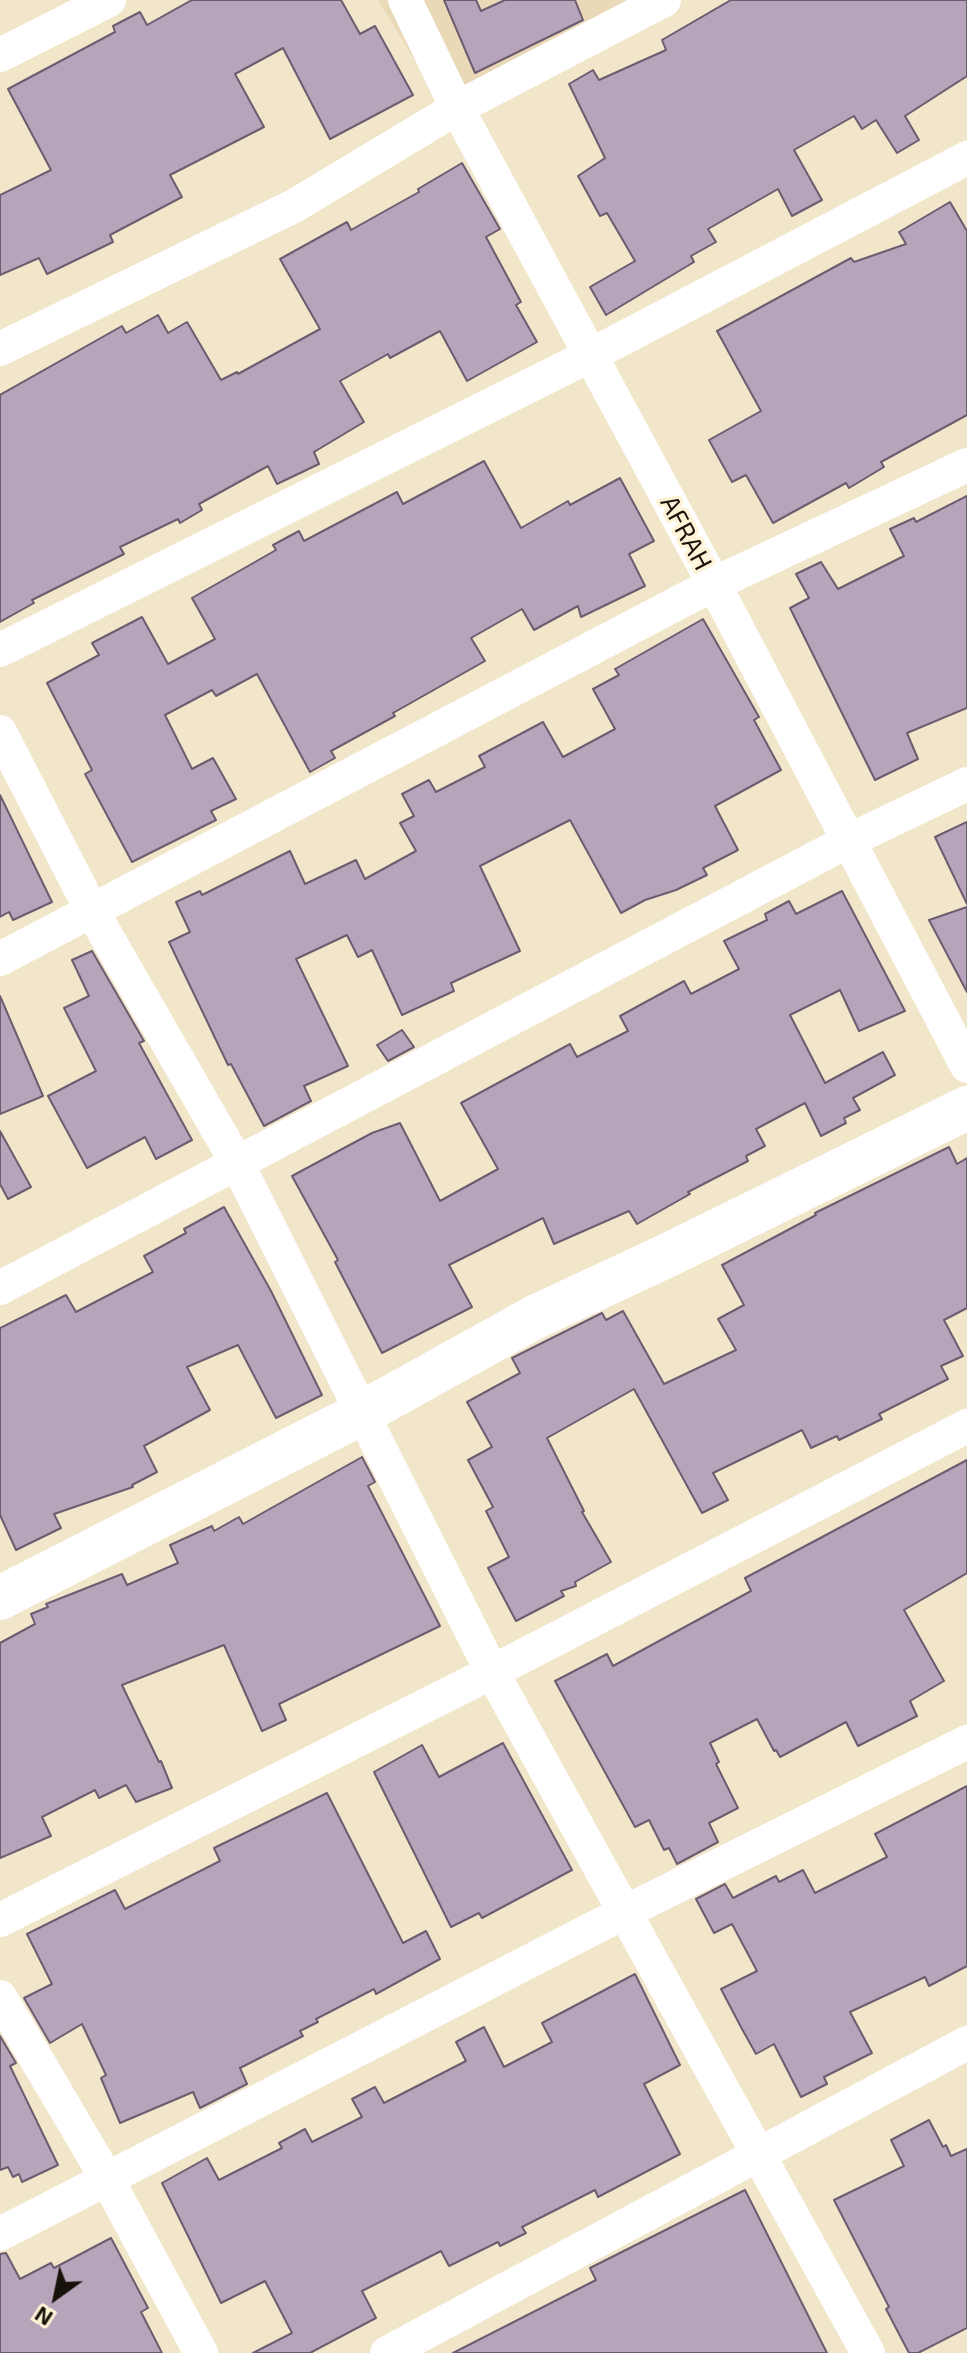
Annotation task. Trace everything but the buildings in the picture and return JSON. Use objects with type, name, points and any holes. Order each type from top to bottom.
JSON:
[{"type":"main road","points":[[0,1598],[362,1413],[535,1317],[967,1108]]},
{"type":"street","points":[[0,55],[109,0]]},
{"type":"street","name":"AFRAH","points":[[405,0],[457,108],[714,584],[967,1066]]},
{"type":"street","points":[[0,349],[294,206],[457,108],[664,0]]},
{"type":"street","points":[[0,650],[591,355],[967,158]]},
{"type":"street","points":[[0,959],[714,584],[967,465]]},
{"type":"street","points":[[0,732],[92,911],[237,1163],[492,1672],[868,2353]]},
{"type":"street","points":[[0,1288],[848,841],[967,784]]},
{"type":"street","points":[[0,1920],[492,1672],[967,1426]]},
{"type":"street","points":[[0,2234],[625,1912],[967,1742]]},
{"type":"street","points":[[0,1997],[107,2179],[201,2353]]},
{"type":"street","points":[[387,2353],[967,2043]]},
{"type":"shaded area","points":[[378,0],[646,0],[444,108]]}]
